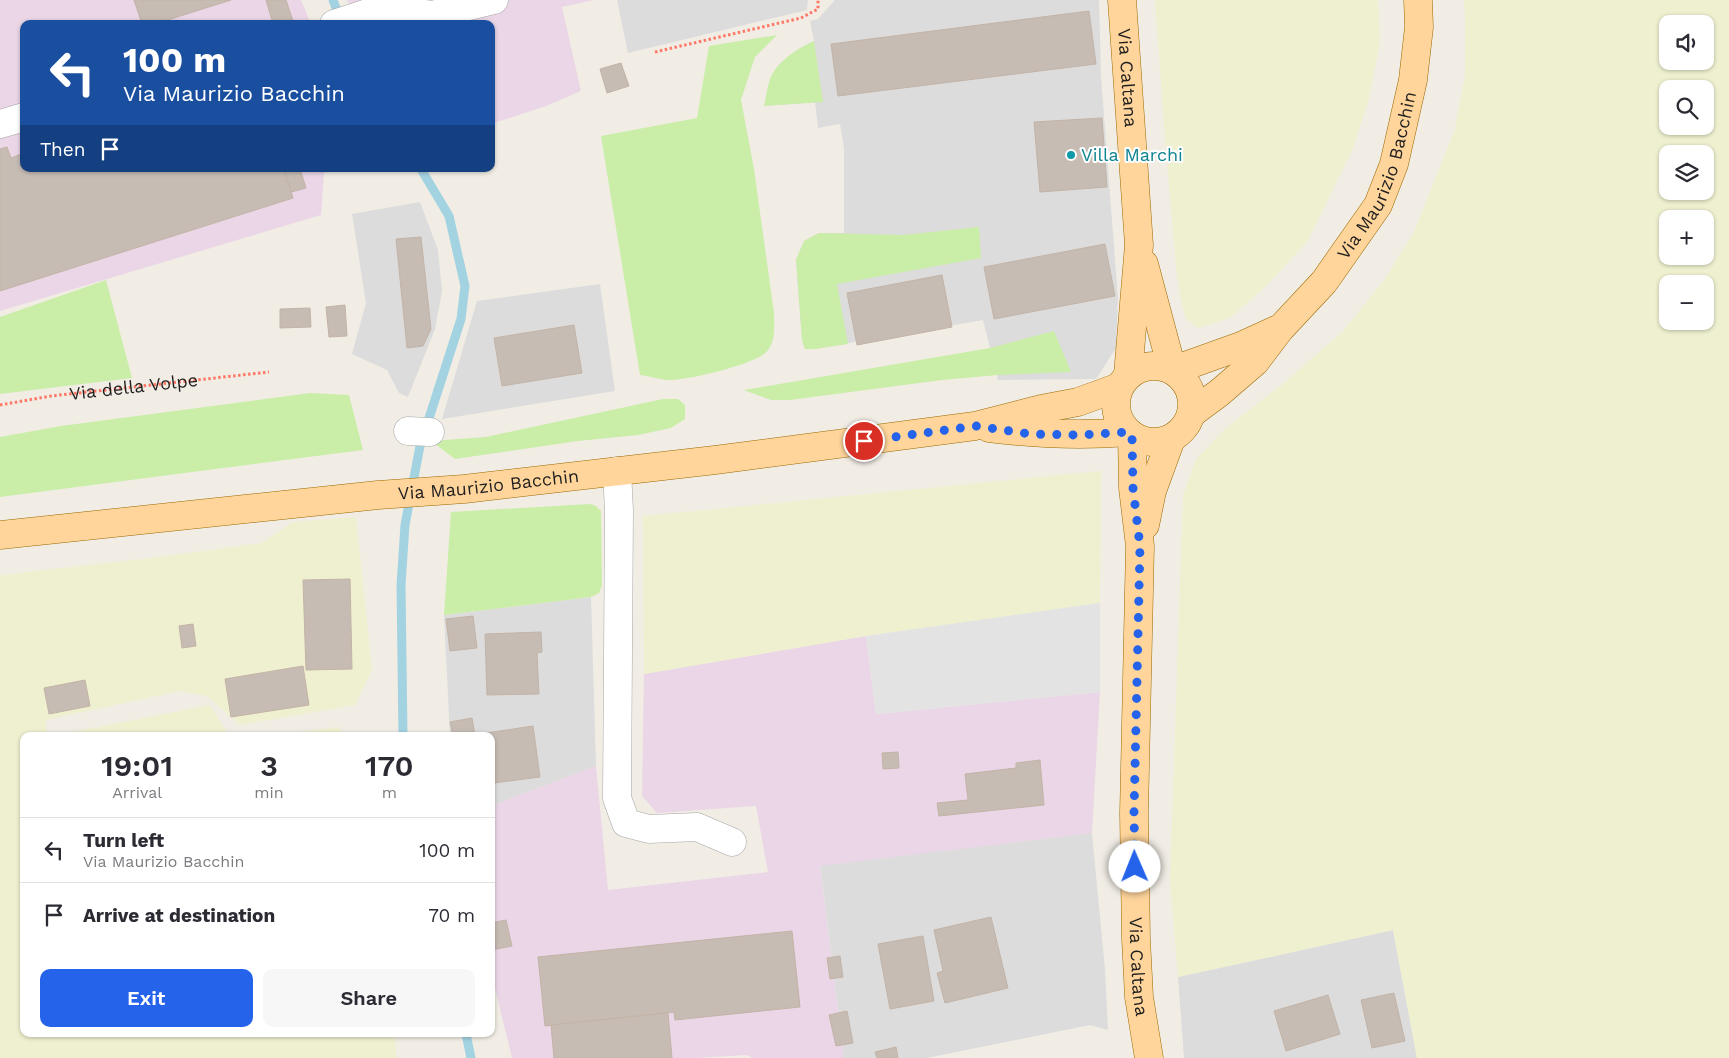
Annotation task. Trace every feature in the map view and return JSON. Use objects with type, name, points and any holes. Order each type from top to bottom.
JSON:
[{"type":"main road","name":"Via Caltana","points":[[1122,0],[1139,245],[1124,381]]},
{"type":"main road","name":"Via Maurizio Bacchin","points":[[1192,413],[1255,362],[1280,329],[1324,282],[1378,205],[1394,164],[1413,80],[1419,27],[1418,0]]},
{"type":"main road","name":"Via Caltana","points":[[1139,245],[1173,370]]},
{"type":"main road","name":"Via Maurizio Bacchin","points":[[1173,370],[1241,346],[1280,329]]},
{"type":"main road","points":[[1144,366],[1163,366],[1173,370],[1184,378],[1190,389],[1193,401],[1192,413],[1187,424],[1171,439],[1161,442],[1151,442],[1130,434],[1120,422],[1116,411],[1116,399],[1124,381],[1144,366]]},
{"type":"main road","name":"Via Maurizio Bacchin","points":[[0,535],[378,495],[464,489],[976,426],[1041,409],[1078,402],[1124,381]]},
{"type":"main road","name":"Via Maurizio Bacchin","points":[[976,426],[1030,434],[1130,434]]},
{"type":"main road","name":"Via Caltana","points":[[1130,434],[1133,488],[1140,546],[1134,813],[1136,939],[1140,997],[1148,1058]]},
{"type":"main road","name":"Via Caltana","points":[[1140,546],[1152,491],[1171,439]]},
{"type":"street","points":[[347,20],[383,8],[432,15],[494,0]]},
{"type":"street","points":[[0,124],[20,118]]},
{"type":"street","points":[[616,471],[619,511],[617,798],[626,823],[649,829],[697,827],[732,842]]},
{"type":"path","points":[[655,52],[801,18],[818,9],[818,0]]},
{"type":"path","name":"Via della Volpe","points":[[0,405],[51,396],[269,372]]},
{"type":"shaded area","points":[[0,0],[301,0],[309,20],[20,20],[20,172],[327,172],[324,173],[321,215],[0,311]]},
{"type":"shaded area","points":[[347,0],[594,0],[562,7],[581,91],[546,106],[495,123],[495,20],[359,20]]},
{"type":"shaded area","points":[[617,0],[808,0],[807,10],[628,53]]},
{"type":"shaded area","points":[[835,0],[1099,0],[1101,76],[1118,299],[1116,348],[1096,379],[998,380],[983,320],[815,349],[805,349],[802,340],[796,260],[804,241],[819,233],[844,233],[844,148],[840,124],[818,128],[815,102],[764,106],[771,78],[783,62],[800,48],[814,41],[810,21],[818,19]]},
{"type":"shaded area","points":[[420,202],[438,250],[442,291],[435,329],[408,397],[399,393],[387,370],[352,354],[366,303],[352,214]]},
{"type":"shaded area","points":[[600,284],[615,391],[442,419],[477,301]]},
{"type":"shaded area","points":[[591,597],[596,766],[495,804],[495,732],[450,732],[444,615]]},
{"type":"shaded area","points":[[1100,603],[1100,692],[876,714],[866,636]]},
{"type":"shaded area","points":[[866,636],[876,714],[1100,692],[1092,833],[820,866],[844,1058],[753,1058],[746,1055],[698,1058],[512,1058],[495,988],[495,804],[596,766],[608,890],[768,872],[756,806],[657,813],[642,796],[644,674]]},
{"type":"shaded area","points":[[1092,833],[1105,969],[1108,1030],[1090,1025],[927,1058],[844,1058],[820,865]]},
{"type":"shaded area","points":[[1393,930],[1417,1058],[1184,1058],[1178,977]]},
{"type":"green space","points":[[1155,0],[1378,0],[1380,42],[1369,99],[1352,151],[1307,242],[1265,287],[1231,317],[1198,328],[1186,319],[1181,301],[1176,267]]},
{"type":"green space","points":[[1464,0],[1729,0],[1729,1058],[1417,1058],[1393,930],[1178,977],[1170,880],[1183,495],[1196,459],[1227,427],[1284,383],[1343,331],[1385,279],[1415,230],[1455,129],[1465,75]]},
{"type":"green space","points":[[777,35],[755,57],[741,100],[754,169],[774,313],[774,332],[771,346],[762,355],[751,361],[704,375],[667,380],[640,375],[601,136],[697,118],[709,46]]},
{"type":"green space","points":[[814,41],[823,102],[764,106],[770,79],[777,67],[794,52]]},
{"type":"green space","points":[[979,227],[981,258],[837,284],[848,344],[805,349],[802,340],[796,260],[804,241],[819,233],[903,235]]},
{"type":"green space","points":[[106,280],[132,378],[0,394],[0,317]]},
{"type":"green space","points":[[1054,331],[1071,372],[998,375],[942,380],[790,400],[771,400],[744,390],[990,348]]},
{"type":"green space","points":[[310,393],[349,395],[363,450],[0,497],[0,437],[61,426]]},
{"type":"green space","points":[[663,399],[678,399],[685,405],[685,419],[671,428],[638,435],[578,441],[455,459],[431,441],[486,437]]},
{"type":"green space","points":[[1101,471],[1100,603],[866,636],[644,674],[643,516]]},
{"type":"green space","points":[[590,504],[596,506],[601,511],[602,585],[599,593],[591,597],[444,615],[451,512]]},
{"type":"green space","points":[[356,517],[372,670],[355,705],[240,725],[207,696],[180,691],[46,720],[47,732],[20,732],[20,1037],[395,1037],[396,1058],[0,1058],[0,575],[262,543],[293,522]]},
{"type":"green space","points":[[210,705],[227,732],[73,732]]},
{"type":"green space","points":[[340,727],[341,732],[299,732]]},
{"type":"building","points":[[134,0],[231,0],[168,20],[141,20]]},
{"type":"building","points":[[266,0],[286,0],[293,20],[272,20]]},
{"type":"building","points":[[1089,11],[1096,64],[838,96],[831,44]]},
{"type":"building","points":[[621,63],[629,86],[607,93],[600,69]]},
{"type":"building","name":"Villa Marchi","points":[[1102,118],[1107,187],[1040,192],[1034,122]]},
{"type":"building","points":[[7,147],[11,158],[20,155],[20,172],[285,172],[293,198],[0,291],[0,149]]},
{"type":"building","points":[[285,172],[301,172],[306,188],[291,192]]},
{"type":"building","points":[[421,237],[431,329],[423,346],[407,348],[396,239]]},
{"type":"building","points":[[1105,244],[1115,296],[994,319],[984,267]]},
{"type":"building","points":[[942,275],[952,327],[857,345],[847,293]]},
{"type":"building","points":[[345,305],[347,336],[329,337],[326,307]]},
{"type":"building","points":[[310,308],[311,327],[280,328],[280,309]]},
{"type":"building","points":[[574,325],[582,373],[502,386],[494,338]]},
{"type":"building","points":[[350,579],[352,669],[306,670],[303,580]]},
{"type":"building","points":[[473,616],[477,648],[450,651],[446,619]]},
{"type":"building","points":[[193,624],[196,646],[182,648],[179,626]]},
{"type":"building","points":[[541,632],[542,652],[537,653],[539,694],[487,695],[485,634]]},
{"type":"building","points":[[303,666],[309,705],[231,717],[225,679]]},
{"type":"building","points":[[85,680],[90,706],[49,714],[44,688]]},
{"type":"building","points":[[472,718],[474,732],[452,732],[450,722]]},
{"type":"building","points":[[533,726],[540,777],[495,783],[495,732],[493,732]]},
{"type":"building","points":[[898,752],[899,768],[883,769],[882,753]]},
{"type":"building","points":[[1040,760],[1044,805],[939,816],[937,803],[968,800],[965,774],[1016,768],[1016,763]]},
{"type":"building","points":[[991,917],[1008,988],[945,1003],[937,973],[943,971],[934,930]]},
{"type":"building","points":[[506,920],[512,946],[495,949],[495,922]]},
{"type":"building","points":[[792,931],[800,1007],[675,1020],[674,1012],[545,1026],[538,957]]},
{"type":"building","points":[[923,936],[934,1001],[890,1009],[878,944]]},
{"type":"building","points":[[840,956],[843,977],[830,979],[827,958]]},
{"type":"building","points":[[1394,993],[1405,1041],[1372,1048],[1361,1000]]},
{"type":"building","points":[[1328,995],[1340,1034],[1286,1051],[1274,1011]]},
{"type":"building","points":[[847,1011],[853,1043],[836,1046],[829,1015]]},
{"type":"building","points":[[668,1013],[672,1058],[554,1058],[551,1025]]},
{"type":"building","points":[[896,1047],[898,1058],[877,1058],[875,1052]]},
{"type":"waterway","points":[[333,0],[340,18]]},
{"type":"waterway","points":[[403,732],[401,585],[405,525],[420,446],[461,319],[465,286],[449,216],[423,172]]},
{"type":"waterway","points":[[467,1037],[471,1058]]},
{"type":"place","name":"Villa Marchi","points":[[1071,155]]},
{"type":"route","points":[[864,441],[976,426],[1030,434],[1079,435],[1128,432],[1132,435],[1133,488],[1140,546],[1134,813],[1135,867]]}]
